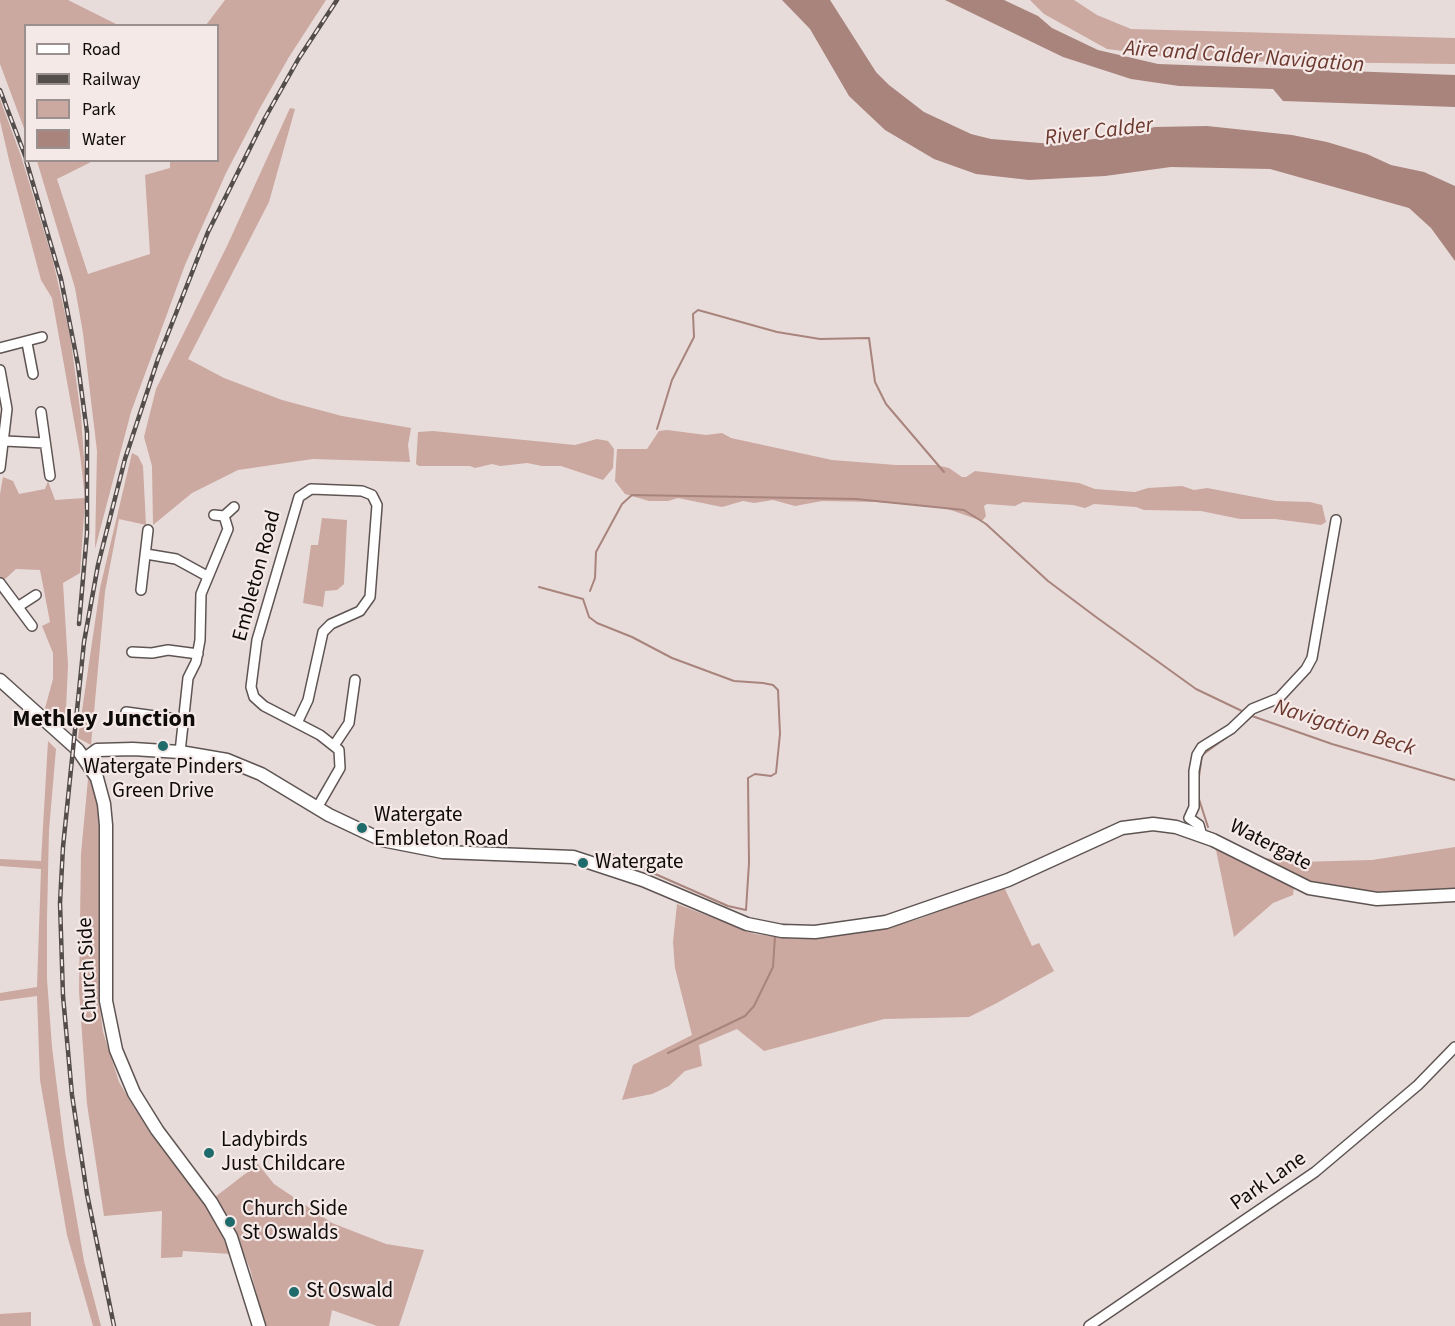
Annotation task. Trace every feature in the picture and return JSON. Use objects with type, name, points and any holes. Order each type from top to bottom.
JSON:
[{"type":"main road","points":[[0,680],[86,758]]},
{"type":"main road","name":"Watergate","points":[[86,758],[94,752],[106,749],[180,752],[214,757],[247,767],[359,831],[414,848],[443,852],[542,854],[573,857],[600,864],[747,924],[793,932],[848,929],[886,922],[1008,880],[1122,828],[1153,824],[1176,827],[1202,836],[1308,888],[1377,899],[1455,895]]},
{"type":"main road","name":"Church Side","points":[[86,758],[97,778],[104,804],[106,1001],[120,1065],[146,1111],[211,1202],[231,1237],[259,1326]]},
{"type":"street","points":[[0,348],[27,343],[42,337]]},
{"type":"street","points":[[27,343],[33,374]]},
{"type":"street","points":[[0,370],[7,409],[0,468]]},
{"type":"street","points":[[41,412],[50,476]]},
{"type":"street","points":[[5,441],[45,443]]},
{"type":"street","name":"Embleton Road","points":[[297,723],[309,700],[323,632],[331,624],[360,611],[370,597],[377,505],[368,492],[311,489],[302,493],[296,501],[262,619],[251,687],[254,697],[264,706],[335,744]]},
{"type":"street","points":[[224,516],[234,507]]},
{"type":"street","points":[[214,514],[224,516]]},
{"type":"street","points":[[180,752],[188,678],[198,654],[201,594],[228,529],[224,516]]},
{"type":"street","points":[[1176,827],[1181,821],[1189,818],[1194,807],[1194,764],[1202,747],[1232,729],[1252,708],[1279,699],[1306,669],[1312,658],[1336,520]]},
{"type":"street","points":[[141,590],[148,530]]},
{"type":"street","points":[[146,554],[176,559],[207,576]]},
{"type":"street","points":[[0,584],[32,626]]},
{"type":"street","points":[[19,606],[36,596]]},
{"type":"street","points":[[132,652],[152,653],[168,650],[198,654]]},
{"type":"street","points":[[317,808],[340,768],[341,756],[335,744],[349,723],[356,680]]},
{"type":"street","points":[[126,712],[184,720]]},
{"type":"street","points":[[1189,818],[1199,825],[1202,836]]},
{"type":"street","name":"Park Lane","points":[[1089,1326],[1315,1172],[1418,1085],[1455,1047]]},
{"type":"green space","points":[[0,0],[68,0],[116,24],[24,24],[24,128],[0,64]]},
{"type":"green space","points":[[225,0],[326,0],[289,57],[260,108],[226,173],[185,265],[131,412],[95,549],[97,451],[83,333],[75,288],[37,162],[91,162],[57,179],[88,274],[150,254],[145,175],[170,168],[170,162],[219,162],[219,24],[207,24]]},
{"type":"green space","points":[[1030,0],[1074,0],[1097,15],[1131,29],[1455,38],[1455,64],[1227,61],[1222,56],[1210,62],[1107,49],[1044,14]]},
{"type":"green space","points":[[0,99],[21,156],[53,261],[70,335],[81,416],[86,487],[80,573],[63,583],[68,665],[65,731],[44,712],[53,679],[53,653],[42,626],[50,622],[40,570],[16,569],[4,580],[0,578],[0,494],[3,477],[13,481],[19,494],[45,489],[48,481],[55,500],[85,498],[80,454],[52,298],[41,280],[9,160],[0,121]]},
{"type":"green space","points":[[290,108],[295,109],[269,202],[188,359],[224,378],[282,400],[342,416],[411,428],[408,445],[410,462],[313,459],[238,470],[192,493],[153,525],[152,466],[144,437],[156,389],[227,246]]},
{"type":"green space","points":[[433,431],[575,445],[597,439],[608,441],[614,449],[613,468],[603,480],[561,466],[527,463],[500,466],[492,464],[475,468],[470,466],[419,466],[416,464],[418,432]]},
{"type":"green space","points":[[659,431],[706,435],[722,433],[731,438],[832,460],[896,465],[936,465],[949,468],[962,477],[975,471],[1079,483],[1095,489],[1135,492],[1148,488],[1182,486],[1194,490],[1207,488],[1276,501],[1310,502],[1322,505],[1326,522],[1321,525],[1275,519],[1240,519],[1201,511],[1144,510],[1136,507],[1094,504],[1085,508],[1073,505],[1023,502],[1015,506],[987,504],[984,506],[986,516],[982,521],[945,508],[877,502],[822,501],[795,506],[773,500],[754,503],[743,501],[722,507],[678,498],[668,501],[649,501],[625,494],[615,481],[617,449],[647,449]]},
{"type":"green space","points":[[132,453],[138,456],[143,466],[146,525],[119,519],[105,592],[91,745],[78,738],[100,588]]},
{"type":"green space","points":[[322,518],[347,520],[344,584],[337,590],[325,591],[323,607],[303,603],[311,545],[318,545]]},
{"type":"green space","points":[[48,741],[56,749],[49,830],[47,918],[47,979],[52,1047],[65,1151],[84,1261],[101,1326],[93,1326],[67,1235],[40,1080],[37,996],[0,1001],[0,993],[37,987],[41,869],[0,866],[0,859],[41,861]]},
{"type":"green space","points":[[72,753],[90,777],[99,806],[99,1000],[103,1032],[119,1082],[151,1134],[209,1210],[231,1254],[183,1251],[182,1257],[161,1258],[162,1211],[104,1216],[87,1104],[79,991],[81,854],[88,779]]},
{"type":"green space","points":[[1209,843],[1294,887],[1293,895],[1273,903],[1234,937],[1216,850]]},
{"type":"green space","points":[[1455,847],[1455,890],[1388,895],[1311,884],[1263,861],[1264,858],[1297,862],[1372,860]]},
{"type":"green space","points":[[1004,887],[1032,946],[1039,943],[1054,971],[995,1004],[969,1017],[884,1019],[764,1051],[737,1029],[699,1045],[702,1066],[685,1071],[669,1086],[652,1094],[622,1100],[633,1065],[692,1035],[675,968],[673,942],[677,904],[755,934],[796,939],[878,930],[919,919]]},
{"type":"green space","points":[[258,1164],[274,1184],[332,1223],[386,1244],[424,1250],[399,1326],[377,1326],[332,1310],[329,1326],[265,1326],[250,1269],[230,1221],[215,1197]]},
{"type":"green space","points":[[31,1312],[31,1326],[0,1326],[0,1314]]},
{"type":"water","name":"River Calder","points":[[782,0],[830,0],[876,72],[889,85],[924,112],[971,134],[991,139],[1053,144],[1103,138],[1155,127],[1207,126],[1292,135],[1327,142],[1367,154],[1391,165],[1424,172],[1455,186],[1455,261],[1431,228],[1409,208],[1270,169],[1171,167],[1105,176],[1029,180],[976,174],[934,159],[885,130],[849,96],[810,29]]},
{"type":"water","points":[[945,0],[1004,0],[1038,16],[1052,28],[1098,50],[1158,64],[1455,75],[1455,107],[1283,101],[1273,89],[1179,86],[1131,79],[1063,57]]},
{"type":"waterway","points":[[657,429],[672,380],[694,337],[693,314],[698,310],[777,332],[820,339],[869,338],[875,382],[886,404],[944,472]]},
{"type":"waterway","points":[[590,591],[595,578],[596,552],[622,504],[632,495],[856,499],[964,510],[986,524],[1048,581],[1096,617],[1196,689],[1244,712]]},
{"type":"waterway","points":[[539,587],[583,599],[589,617],[597,623],[632,637],[672,658],[734,681],[773,685],[778,690],[780,734],[776,773],[771,776],[755,774],[748,778],[749,863],[746,910],[728,906],[612,855]]},
{"type":"waterway","name":"Navigation Beck","points":[[1236,730],[1252,716],[1332,744],[1455,780]]},
{"type":"waterway","name":"Navigation Beck","points":[[1198,784],[1202,755],[1227,737]]},
{"type":"waterway","name":"Navigation Beck","points":[[1198,796],[1208,827]]},
{"type":"waterway","points":[[668,1053],[745,1016],[754,1006],[773,967],[775,936]]},
{"type":"railway","points":[[114,1326],[87,1194],[72,1095],[63,996],[60,903],[63,847],[84,642],[98,565],[125,459],[158,359],[208,232],[265,118],[299,58],[337,0]]},
{"type":"railway","points":[[0,90],[24,153]]},
{"type":"railway","points":[[27,162],[61,279],[78,365],[87,432],[87,533],[79,624]]},
{"type":"place","name":"Watergate Pinders Green Drive","points":[[163,746]]},
{"type":"place","name":"Watergate Embleton Road","points":[[362,828]]},
{"type":"place","name":"Watergate","points":[[583,863]]},
{"type":"place","name":"Ladybirds Just Childcare","points":[[209,1153]]},
{"type":"place","name":"Church Side St Oswalds","points":[[230,1222]]},
{"type":"place","name":"St Oswald","points":[[294,1292]]},
{"type":"district","name":"Methley Junction","points":[[104,721]]},
{"type":"water label","name":"Aire and Calder Navigation","points":[[1244,58]]}]
